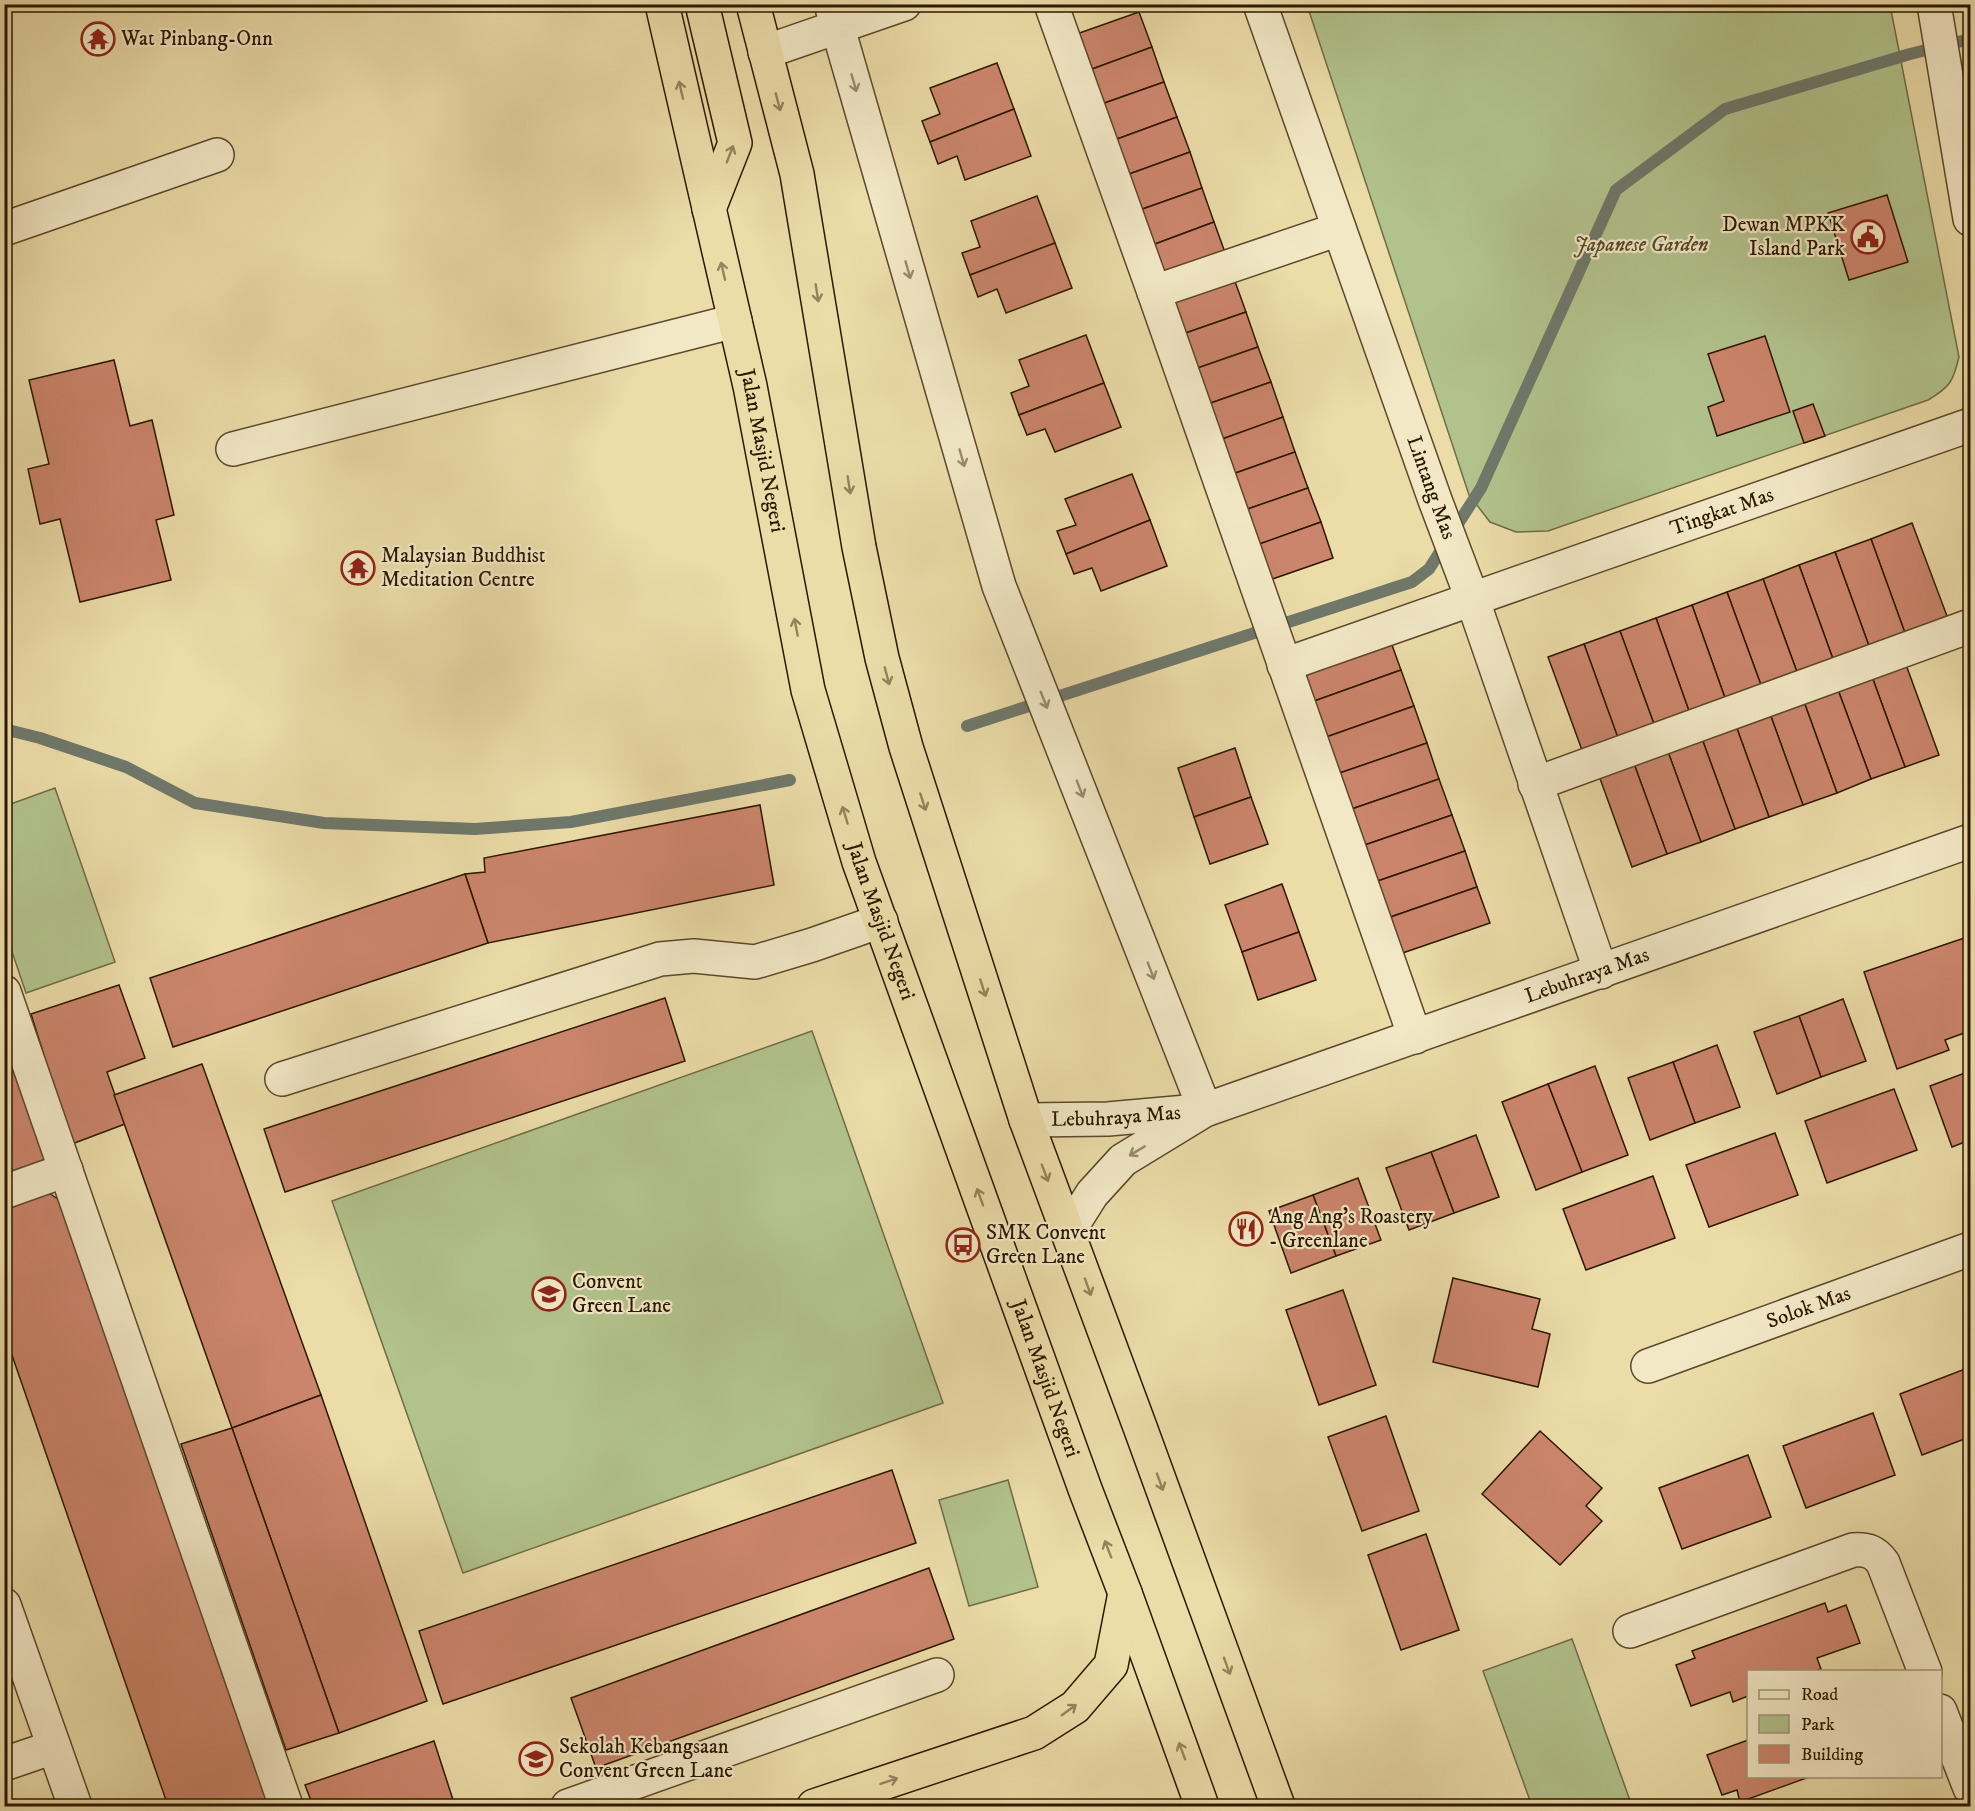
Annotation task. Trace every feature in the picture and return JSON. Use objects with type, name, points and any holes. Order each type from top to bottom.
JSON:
[{"type":"highway","name":"Jalan Masjid Negeri","points":[[662,4],[750,386],[808,690],[860,862],[1081,1478],[1202,1806]]},
{"type":"highway","points":[[702,4],[735,143],[709,209]]},
{"type":"highway","points":[[753,4],[797,174],[859,547],[882,658],[906,747],[1026,1120],[1278,1806]]},
{"type":"highway","points":[[814,1806],[1034,1733],[1075,1707],[1111,1665],[1125,1593]]},
{"type":"highway","points":[[1253,1737],[1303,1806]]},
{"type":"street","points":[[765,52],[835,16],[904,4]]},
{"type":"street","points":[[1051,4],[1414,1037]]},
{"type":"street","name":"Lintang Mas","points":[[1260,4],[1435,500],[1472,598],[1601,972]]},
{"type":"street","points":[[1935,9],[1971,219]]},
{"type":"street","points":[[835,16],[999,586],[1205,1110]]},
{"type":"street","points":[[4,229],[217,155]]},
{"type":"street","points":[[1154,292],[1339,229]]},
{"type":"street","points":[[233,449],[735,321]]},
{"type":"street","name":"Tingkat Mas","points":[[1282,659],[1472,598],[1971,424]]},
{"type":"street","points":[[1535,784],[1971,626]]},
{"type":"street","name":"Lebuhraya Mas","points":[[1068,1232],[1092,1194],[1123,1160],[1205,1110],[1971,842]]},
{"type":"street","points":[[282,1079],[660,959],[694,956],[755,962],[881,921]]},
{"type":"street","points":[[4,992],[286,1806]]},
{"type":"street","name":"Lebuhraya Mas","points":[[1026,1120],[1108,1119],[1205,1110]]},
{"type":"street","points":[[4,1192],[66,1170]]},
{"type":"street","name":"Solok Mas","points":[[1648,1366],[1971,1249]]},
{"type":"street","points":[[1630,1632],[1853,1550],[1865,1549],[1876,1554],[1883,1563],[1925,1670]]},
{"type":"street","points":[[4,1605],[75,1806]]},
{"type":"street","points":[[567,1806],[937,1674]]},
{"type":"street","points":[[1942,1714],[1971,1788]]},
{"type":"street","points":[[4,1764],[54,1747]]},
{"type":"green space","name":"Japanese Garden","points":[[1307,5],[1890,5],[1959,357],[1950,383],[1928,400],[1548,531],[1516,532],[1490,522],[1469,495]]},
{"type":"green space","points":[[55,788],[115,962],[26,993],[5,931],[5,806]]},
{"type":"green space","points":[[812,1031],[943,1403],[463,1573],[332,1201]]},
{"type":"green space","points":[[1008,1480],[1038,1587],[969,1606],[939,1500]]},
{"type":"green space","points":[[1572,1639],[1632,1806],[1532,1806],[1483,1671]]},
{"type":"building","points":[[1139,12],[1152,47],[1084,72],[1071,36]]},
{"type":"building","points":[[1152,47],[1164,82],[1096,106],[1084,72]]},
{"type":"building","points":[[997,63],[1014,109],[930,142],[922,121],[940,114],[930,88]]},
{"type":"building","points":[[1164,82],[1177,117],[1109,142],[1096,106]]},
{"type":"building","points":[[1014,109],[1031,156],[965,180],[957,156],[938,164],[930,142]]},
{"type":"building","points":[[1177,117],[1190,152],[1121,177],[1109,142]]},
{"type":"building","points":[[1190,152],[1202,188],[1134,212],[1121,177]]},
{"type":"building","points":[[1202,188],[1214,222],[1147,247],[1134,212]]},
{"type":"building","name":"Dewan MPKK Island Park","points":[[1887,195],[1908,262],[1849,280],[1828,213]]},
{"type":"building","points":[[1037,196],[1055,243],[970,275],[962,253],[980,247],[971,221]]},
{"type":"building","points":[[1214,222],[1227,258],[1159,282],[1147,247]]},
{"type":"building","points":[[1055,243],[1072,288],[1006,313],[997,289],[978,297],[970,275]]},
{"type":"building","points":[[1233,276],[1246,312],[1177,336],[1165,301]]},
{"type":"building","points":[[1246,312],[1258,347],[1189,371],[1177,336]]},
{"type":"building","points":[[1086,335],[1104,383],[1019,415],[1011,393],[1029,386],[1019,360]]},
{"type":"building","points":[[1765,336],[1790,412],[1717,436],[1708,407],[1724,401],[1708,354]]},
{"type":"building","points":[[1258,347],[1271,382],[1202,406],[1189,371]]},
{"type":"building","points":[[114,360],[130,426],[152,420],[174,515],[156,520],[171,580],[80,602],[60,519],[40,524],[28,469],[49,464],[29,380]]},
{"type":"building","points":[[1271,382],[1283,417],[1214,442],[1202,406]]},
{"type":"building","points":[[1104,383],[1121,427],[1055,452],[1045,429],[1027,435],[1019,415]]},
{"type":"building","points":[[1813,404],[1825,436],[1804,443],[1793,411]]},
{"type":"building","points":[[1283,417],[1295,452],[1227,476],[1214,442]]},
{"type":"building","points":[[1295,452],[1308,488],[1239,512],[1227,476]]},
{"type":"building","points":[[1132,474],[1150,520],[1066,554],[1057,531],[1076,525],[1065,499]]},
{"type":"building","points":[[1308,488],[1321,522],[1251,547],[1239,512]]},
{"type":"building","points":[[1150,520],[1167,566],[1101,591],[1092,568],[1074,574],[1066,554]]},
{"type":"building","points":[[1321,522],[1333,558],[1264,582],[1251,547]]},
{"type":"building","points":[[1912,523],[1947,616],[1905,633],[1871,539]]},
{"type":"building","points":[[1871,539],[1905,633],[1869,646],[1835,552]]},
{"type":"building","points":[[1835,552],[1869,646],[1833,659],[1799,565]]},
{"type":"building","points":[[1799,565],[1833,659],[1797,672],[1763,579]]},
{"type":"building","points":[[1763,579],[1797,672],[1761,685],[1727,592]]},
{"type":"building","points":[[1727,592],[1761,685],[1725,698],[1692,605]]},
{"type":"building","points":[[1692,605],[1725,698],[1689,711],[1656,618]]},
{"type":"building","points":[[1656,618],[1689,711],[1654,724],[1620,631]]},
{"type":"building","points":[[1620,631],[1654,724],[1618,738],[1584,644]]},
{"type":"building","points":[[1388,634],[1401,670],[1303,705],[1290,669]]},
{"type":"building","points":[[1584,644],[1618,738],[1582,750],[1548,657]]},
{"type":"building","points":[[1905,662],[1939,755],[1905,767],[1871,674]]},
{"type":"building","points":[[1401,670],[1414,706],[1315,741],[1303,705]]},
{"type":"building","points":[[1871,674],[1905,767],[1871,779],[1837,687]]},
{"type":"building","points":[[1837,687],[1871,779],[1837,793],[1803,699]]},
{"type":"building","points":[[1803,699],[1837,793],[1803,805],[1769,711]]},
{"type":"building","points":[[1414,706],[1427,743],[1328,777],[1315,741]]},
{"type":"building","points":[[1769,711],[1803,805],[1769,817],[1735,723]]},
{"type":"building","points":[[1735,723],[1769,817],[1735,829],[1701,736]]},
{"type":"building","points":[[1701,736],[1735,829],[1701,842],[1667,749]]},
{"type":"building","points":[[1427,743],[1439,779],[1340,813],[1328,777]]},
{"type":"building","points":[[1235,748],[1251,797],[1194,817],[1178,768]]},
{"type":"building","points":[[1667,749],[1701,842],[1667,854],[1633,761]]},
{"type":"building","points":[[1633,761],[1667,854],[1632,867],[1598,773]]},
{"type":"building","points":[[1439,779],[1452,815],[1353,849],[1340,813]]},
{"type":"building","points":[[1251,797],[1268,844],[1210,864],[1194,817]]},
{"type":"building","points":[[760,805],[774,885],[488,943],[465,874],[485,872],[484,858]]},
{"type":"building","points":[[1452,815],[1465,851],[1366,885],[1353,849]]},
{"type":"building","points":[[1465,851],[1477,887],[1379,921],[1366,885]]},
{"type":"building","points":[[465,874],[488,943],[173,1047],[150,978]]},
{"type":"building","points":[[1282,884],[1299,932],[1242,952],[1225,905]]},
{"type":"building","points":[[1477,887],[1490,923],[1391,957],[1379,921]]},
{"type":"building","points":[[1299,932],[1316,980],[1258,1000],[1242,952]]},
{"type":"building","points":[[1970,936],[1970,1022],[1964,1024],[1967,1032],[1945,1040],[1949,1050],[1897,1069],[1864,972]]},
{"type":"building","points":[[119,985],[145,1058],[107,1072],[125,1124],[72,1144],[31,1014]]},
{"type":"building","points":[[665,998],[685,1061],[285,1192],[264,1129]]},
{"type":"building","points":[[1843,999],[1866,1061],[1821,1077],[1799,1016]]},
{"type":"building","points":[[1799,1016],[1821,1077],[1777,1094],[1754,1032]]},
{"type":"building","points":[[4,1021],[50,1150],[40,1166],[4,1179]]},
{"type":"building","points":[[1717,1045],[1740,1107],[1695,1123],[1673,1062]]},
{"type":"building","points":[[1673,1062],[1695,1123],[1650,1140],[1628,1078]]},
{"type":"building","points":[[202,1064],[321,1395],[232,1428],[114,1095]]},
{"type":"building","points":[[1595,1066],[1628,1155],[1582,1172],[1548,1084]]},
{"type":"building","points":[[1970,1071],[1970,1140],[1952,1147],[1930,1086]]},
{"type":"building","points":[[1548,1084],[1582,1172],[1536,1190],[1502,1102]]},
{"type":"building","points":[[1894,1089],[1917,1150],[1827,1183],[1805,1121]]},
{"type":"building","points":[[1775,1133],[1798,1195],[1709,1227],[1686,1165]]},
{"type":"building","points":[[1476,1135],[1499,1197],[1454,1213],[1431,1152]]},
{"type":"building","points":[[1431,1152],[1454,1213],[1409,1230],[1386,1168]]},
{"type":"building","points":[[1653,1176],[1675,1238],[1586,1270],[1563,1209]]},
{"type":"building","points":[[1358,1178],[1381,1240],[1336,1256],[1313,1195]]},
{"type":"building","points":[[46,1191],[65,1204],[275,1806],[168,1806],[4,1332],[4,1205]]},
{"type":"building","points":[[1313,1195],[1336,1256],[1291,1273],[1269,1211]]},
{"type":"building","points":[[1453,1278],[1540,1299],[1532,1329],[1550,1334],[1538,1387],[1433,1362]]},
{"type":"building","points":[[1343,1290],[1376,1385],[1319,1405],[1286,1310]]},
{"type":"building","points":[[1970,1367],[1970,1437],[1922,1455],[1900,1394]]},
{"type":"building","points":[[321,1395],[427,1701],[339,1733],[232,1428]]},
{"type":"building","points":[[1873,1413],[1895,1475],[1806,1508],[1783,1446]]},
{"type":"building","points":[[1386,1416],[1419,1511],[1362,1531],[1328,1437]]},
{"type":"building","points":[[232,1428],[339,1733],[286,1750],[181,1444]]},
{"type":"building","points":[[1540,1431],[1602,1488],[1586,1506],[1602,1521],[1560,1565],[1482,1494]]},
{"type":"building","points":[[1748,1455],[1771,1517],[1682,1549],[1659,1488]]},
{"type":"building","points":[[892,1470],[916,1543],[443,1704],[419,1631]]},
{"type":"building","points":[[1426,1534],[1459,1630],[1401,1650],[1368,1555]]},
{"type":"building","points":[[929,1568],[954,1639],[596,1768],[571,1698]]},
{"type":"building","points":[[1825,1603],[1828,1612],[1846,1605],[1860,1643],[1817,1658],[1821,1669],[1818,1670],[1747,1670],[1747,1696],[1733,1702],[1730,1692],[1691,1706],[1676,1665],[1695,1658],[1692,1651]]},
{"type":"building","points":[[1747,1740],[1747,1778],[1806,1778],[1740,1802],[1737,1790],[1722,1795],[1707,1755]]},
{"type":"building","points":[[434,1741],[455,1806],[313,1806],[305,1785]]},
{"type":"waterway","points":[[967,726],[1412,582],[1429,569],[1481,488],[1616,190],[1725,109],[1910,54],[1970,39]]},
{"type":"waterway","points":[[4,729],[40,738],[126,767],[195,803],[324,823],[475,829],[571,822],[790,780]]},
{"type":"place","name":"Wat Pinbang-Onn","points":[[98,39]]},
{"type":"place","name":"Dewan MPKK Island Park","points":[[1868,237]]},
{"type":"place","name":"Malaysian Buddhist Meditation Centre","points":[[358,568]]},
{"type":"place","name":"Ang Ang's Roastery - Greenlane","points":[[1246,1229]]},
{"type":"place","name":"SMK Convent Green Lane","points":[[963,1245]]},
{"type":"place","name":"Convent Green Lane","points":[[549,1294]]},
{"type":"place","name":"Sekolah Kebangsaan Convent Green Lane","points":[[536,1759]]}]
